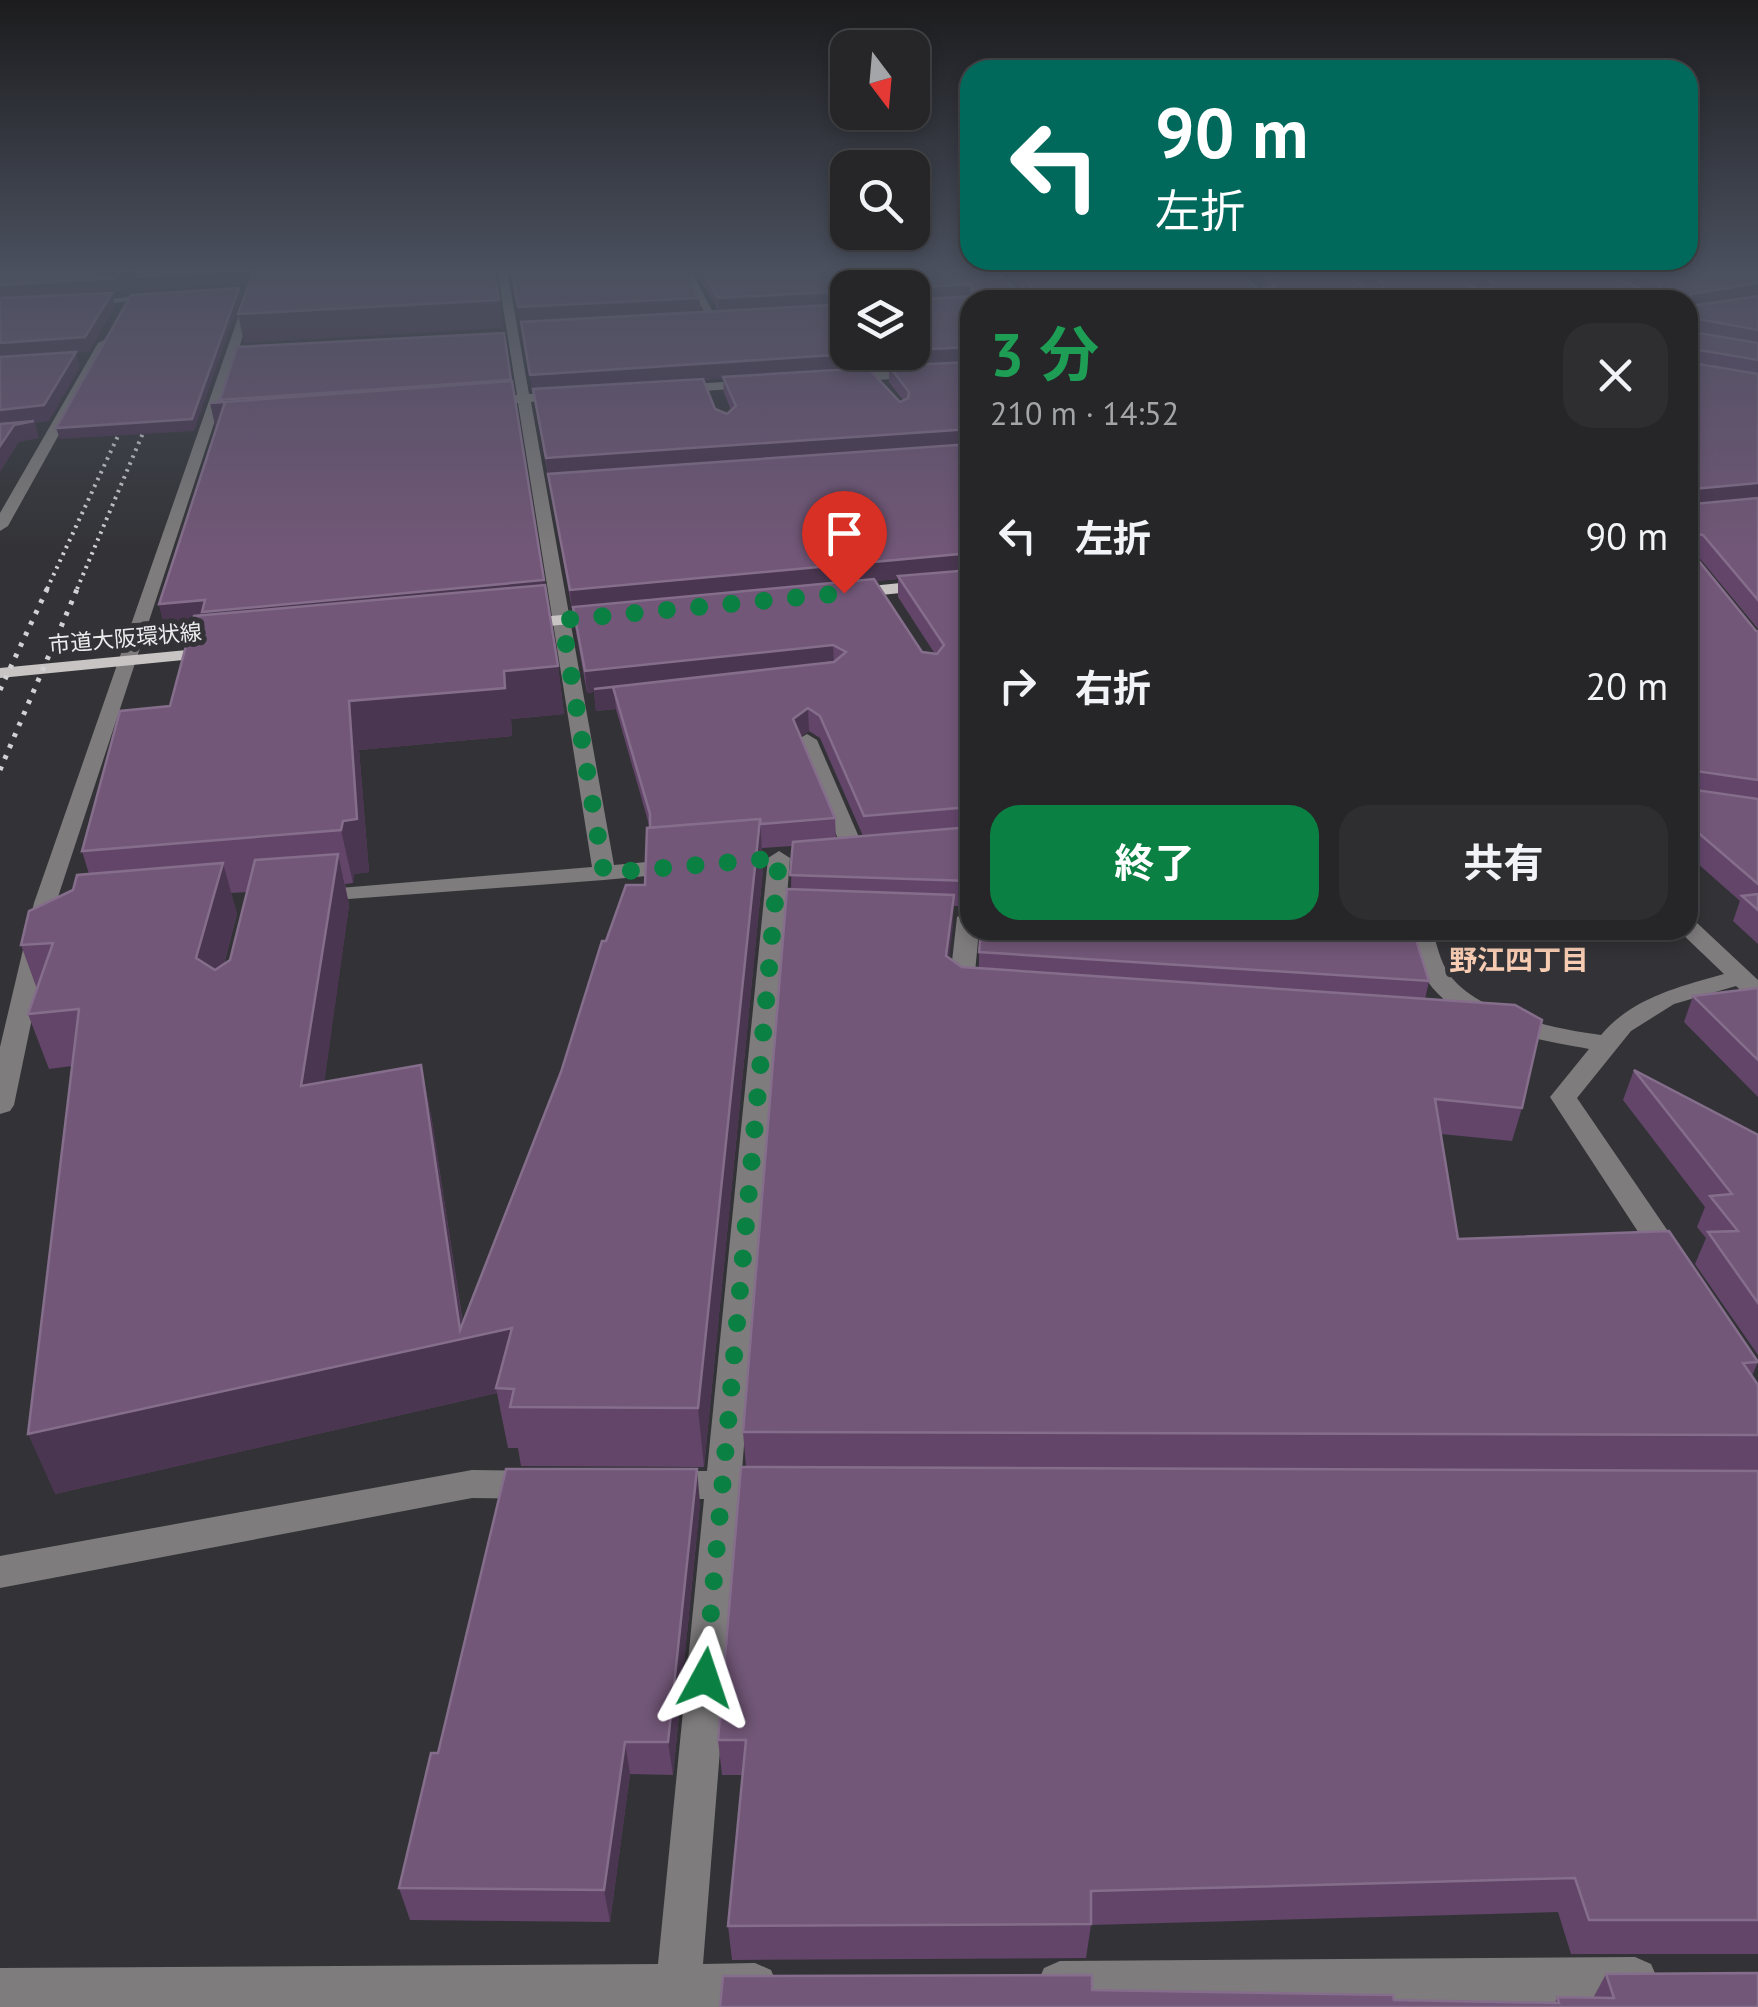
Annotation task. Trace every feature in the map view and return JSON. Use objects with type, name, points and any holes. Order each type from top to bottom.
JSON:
[{"type":"main road","points":[[826,595],[886,596],[960,584]]},
{"type":"main road","points":[[498,626],[619,614]]},
{"type":"main road","name":"市道大阪環状線","points":[[0,673],[244,650]]},
{"type":"street","points":[[0,526],[93,363]]},
{"type":"street","points":[[0,1105],[128,661],[229,363]]},
{"type":"street","points":[[517,363],[562,620],[586,702],[604,873]]},
{"type":"street","points":[[837,379],[878,382],[960,371]]},
{"type":"street","points":[[655,390],[765,383]]},
{"type":"street","points":[[712,387],[719,405]]},
{"type":"street","points":[[464,402],[580,395]]},
{"type":"street","points":[[210,419],[230,418]]},
{"type":"street","points":[[37,431],[55,429]]},
{"type":"street","points":[[538,485],[558,484]]},
{"type":"street","points":[[807,740],[854,851]]},
{"type":"street","points":[[677,1997],[722,1485],[785,909],[779,858]]},
{"type":"street","points":[[294,899],[702,864]]},
{"type":"street","points":[[1698,937],[1749,985]]},
{"type":"street","points":[[962,940],[961,988],[1000,990]]},
{"type":"street","points":[[1424,940],[1437,977],[1474,1008],[1564,1039],[1607,1044]]},
{"type":"street","points":[[1682,1274],[1563,1097],[1622,1026],[1665,999],[1749,985]]},
{"type":"street","points":[[1446,1020],[1524,1026]]},
{"type":"street","points":[[0,1572],[472,1484],[568,1485]]},
{"type":"street","points":[[626,1485],[802,1486]]},
{"type":"street","points":[[1018,1984],[1678,1980]]},
{"type":"street","points":[[0,1990],[677,1997],[798,1986]]},
{"type":"building","points":[[0,363],[70,363],[44,405],[0,410]]},
{"type":"building","points":[[93,363],[212,363],[192,419],[56,428]]},
{"type":"building","points":[[232,363],[508,363],[511,380],[220,400]]},
{"type":"building","points":[[528,363],[718,363],[530,375]]},
{"type":"building","points":[[960,363],[960,430],[546,458],[533,389],[703,379],[715,409],[727,414],[736,406],[723,377],[870,370],[900,402],[908,398],[909,392],[892,370],[930,370],[930,364]]},
{"type":"building","points":[[1698,364],[1758,374],[1758,483],[1698,489]]},
{"type":"building","points":[[512,381],[544,580],[202,612],[205,600],[159,604],[225,402],[210,403]]},
{"type":"building","points":[[34,421],[14,425],[0,446],[0,424]]},
{"type":"building","points":[[960,445],[960,554],[570,590],[548,474]]},
{"type":"building","points":[[1758,498],[1758,600],[1703,535],[1698,534],[1698,504]]},
{"type":"building","points":[[1698,560],[1758,631],[1758,780],[1698,771]]},
{"type":"building","points":[[960,571],[960,808],[864,816],[820,716],[808,708],[793,719],[835,818],[761,824],[760,819],[650,828],[650,814],[613,687],[594,689],[834,662],[846,652],[833,645],[585,671],[573,607],[874,579],[922,652],[937,654],[944,645],[898,576]]},
{"type":"building","points":[[545,585],[558,666],[504,671],[505,688],[349,701],[357,819],[343,821],[341,830],[82,851],[120,711],[170,706],[194,616]]},
{"type":"building","points":[[1698,790],[1758,799],[1758,884],[1698,833]]},
{"type":"building","points":[[760,819],[698,1408],[510,1407],[514,1389],[496,1388],[512,1328],[28,1434],[79,1009],[28,1014],[53,943],[21,945],[29,911],[73,890],[77,875],[223,863],[196,958],[215,970],[230,960],[255,860],[338,854],[301,1086],[421,1065],[460,1330],[561,1072],[602,941],[606,941],[626,885],[645,885],[647,828]]},
{"type":"building","points":[[960,828],[960,881],[790,875],[793,842]]},
{"type":"building","points":[[787,889],[954,895],[946,956],[962,967],[1515,1005],[1542,1020],[1522,1108],[1435,1099],[1458,1239],[1669,1231],[1758,1362],[1743,1363],[1758,1385],[1758,1435],[743,1432]]},
{"type":"building","points":[[1758,894],[1758,910],[1742,896]]},
{"type":"building","points":[[980,940],[1416,940],[1429,981],[979,952]]},
{"type":"building","points":[[1758,988],[1758,1060],[1693,996]]},
{"type":"building","points":[[1634,1070],[1758,1135],[1758,1303],[1708,1232],[1738,1231],[1710,1196],[1732,1194]]},
{"type":"building","points":[[741,1467],[1758,1471],[1758,1920],[1589,1920],[1575,1878],[1091,1891],[1091,1924],[728,1926],[746,1740],[718,1740]]},
{"type":"building","points":[[506,1469],[697,1469],[668,1742],[625,1742],[604,1890],[399,1888],[431,1753],[438,1753]]},
{"type":"building","points":[[1758,1973],[1758,2007],[720,2007],[723,1976],[1092,1975],[1092,1990],[1393,1995],[1394,2000],[1559,2003],[1557,1997],[1614,1998],[1606,1974]]},
{"type":"railway","points":[[77,589],[154,407]]},
{"type":"railway","points":[[47,589],[130,410]]},
{"type":"railway","points":[[0,690],[48,587]]},
{"type":"railway","points":[[0,770],[78,587]]},
{"type":"district","name":"野江四丁目","points":[[1519,959]]},
{"type":"route","points":[[705,1678],[779,858],[604,873],[562,620],[844,593]]}]
